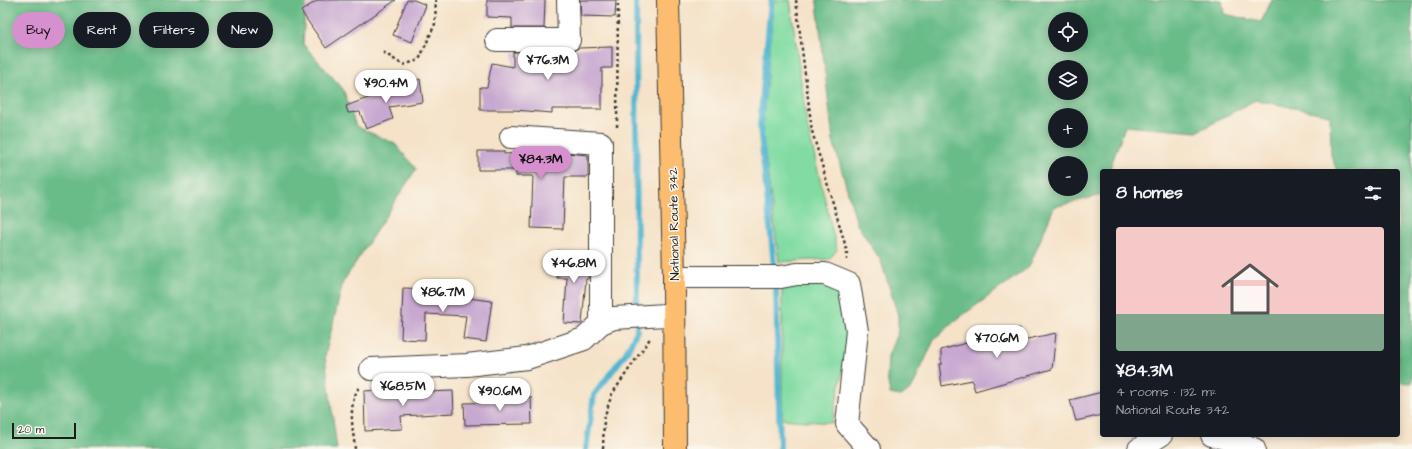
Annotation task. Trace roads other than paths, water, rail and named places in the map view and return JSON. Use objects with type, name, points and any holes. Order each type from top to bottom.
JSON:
[{"type":"highway","name":"National Route 342","points":[[668,0],[674,277],[670,314],[675,449]]},
{"type":"street","points":[[497,40],[569,40],[568,0]]},
{"type":"street","points":[[511,137],[601,143],[601,323]]},
{"type":"street","points":[[674,277],[781,277],[797,274],[825,274],[850,284],[857,330],[847,424],[869,449]]},
{"type":"street","points":[[371,369],[467,365],[527,358],[584,339],[601,323],[614,318],[670,314]]},
{"type":"street","points":[[1139,449],[1158,437]]},
{"type":"street","points":[[1220,437],[1254,449]]},
{"type":"waterway","points":[[586,449],[594,395],[626,353],[637,331],[636,0]]},
{"type":"waterway","points":[[771,0],[760,126],[776,286],[780,449]]}]
